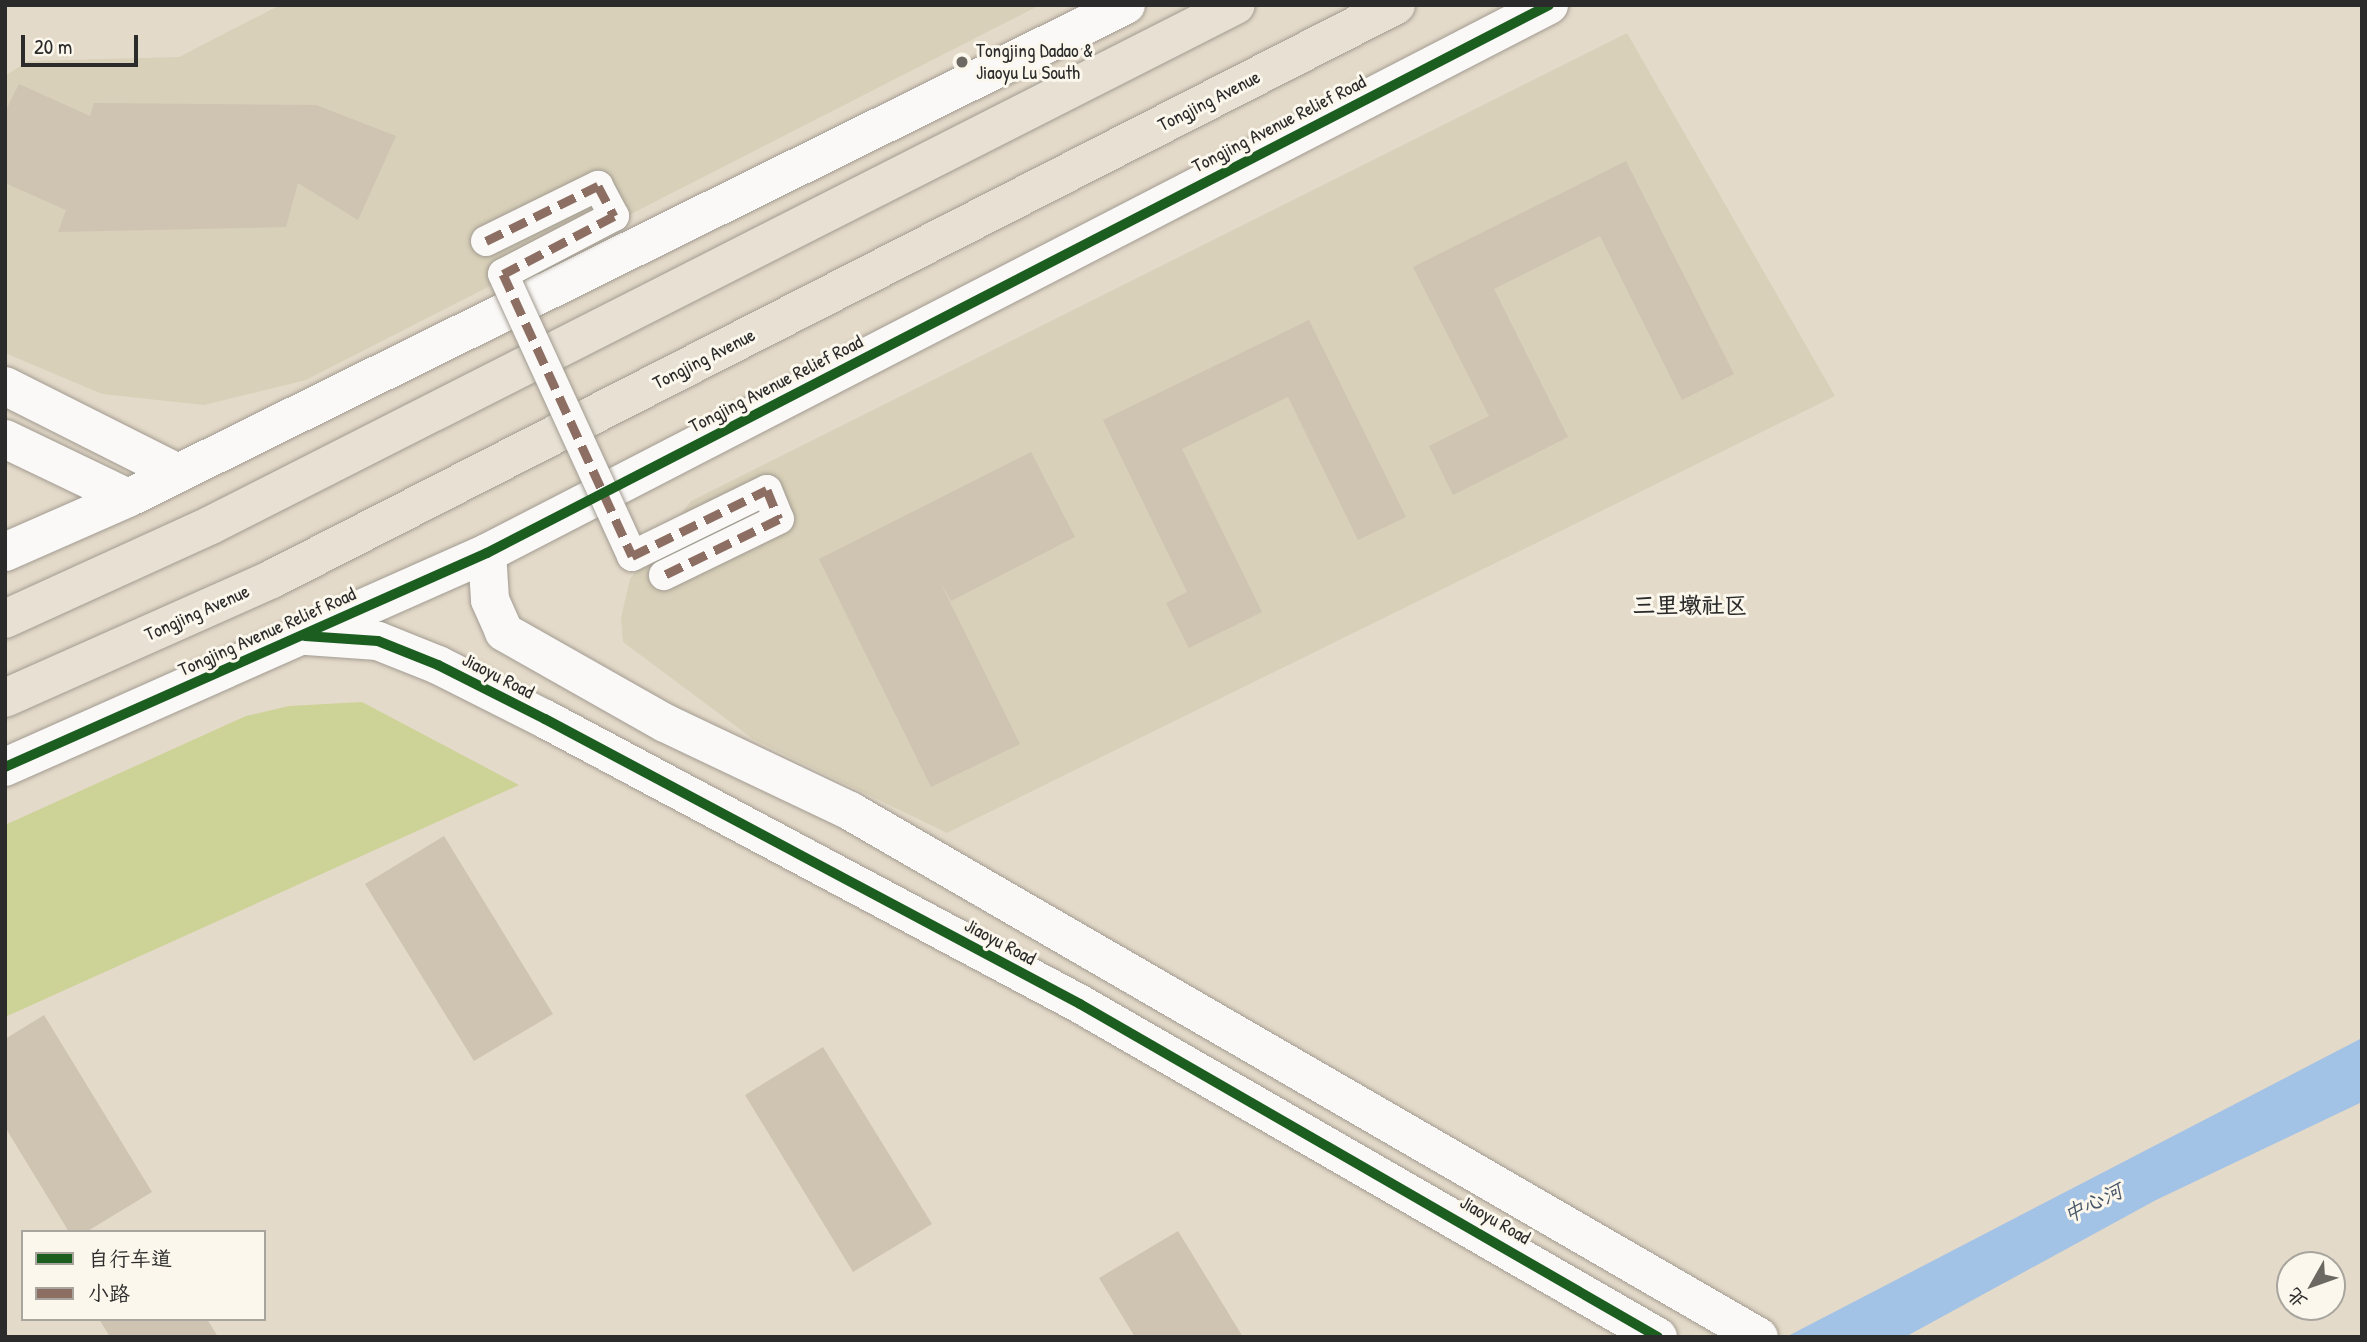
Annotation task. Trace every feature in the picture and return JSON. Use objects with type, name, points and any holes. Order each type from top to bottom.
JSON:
[{"type":"highway","points":[[5,619],[211,525],[1236,5]]},
{"type":"highway","name":"Tongjing Avenue","points":[[5,698],[272,579],[1396,5]]},
{"type":"street","points":[[5,552],[128,498],[1126,5]]},
{"type":"street","name":"Tongjing Avenue Relief Road","points":[[5,768],[487,553],[1549,5]]},
{"type":"street","points":[[486,241],[598,186],[614,216],[503,275],[632,556],[767,490],[779,519],[664,575]]},
{"type":"street","points":[[5,386],[178,473]]},
{"type":"street","points":[[5,439],[128,498]]},
{"type":"street","name":"Jiaoyu Road","points":[[487,553],[490,600],[504,632],[665,723],[850,811],[1759,1337]]},
{"type":"street","name":"Jiaoyu Road","points":[[301,635],[378,641],[438,665],[545,719],[1080,1004],[1658,1337]]},
{"type":"shaded area","points":[[280,5],[1040,5],[306,380],[204,405],[102,394],[5,353],[5,76],[28,61],[179,57]]},
{"type":"shaded area","points":[[1627,33],[1835,396],[947,833],[753,739],[623,642],[621,618],[630,579],[691,501]]},
{"type":"green space","points":[[362,702],[519,785],[5,1017],[5,825],[246,716],[289,706]]},
{"type":"water","name":"中心河","points":[[2362,1038],[2362,1102],[2156,1200],[1905,1337],[1786,1337]]},
{"type":"building","points":[[19,84],[90,116],[94,103],[316,105],[396,136],[358,220],[298,183],[286,227],[58,232],[66,210],[5,183],[5,112]]},
{"type":"building","points":[[1626,161],[1734,374],[1682,400],[1600,236],[1494,289],[1568,437],[1453,495],[1429,446],[1489,416],[1413,267]]},
{"type":"building","points":[[1309,320],[1406,517],[1358,540],[1288,397],[1182,449],[1262,612],[1189,648],[1166,603],[1187,592],[1103,420]]},
{"type":"building","points":[[1031,452],[1075,537],[951,601],[939,580],[1020,744],[931,787],[819,559]]},
{"type":"building","points":[[444,836],[553,1014],[474,1061],[365,884]]},
{"type":"building","points":[[44,1015],[152,1192],[89,1230],[68,1230],[5,1127],[5,1039]]},
{"type":"building","points":[[823,1047],[932,1224],[853,1272],[745,1095]]},
{"type":"building","points":[[1178,1231],[1243,1337],[1135,1337],[1099,1278]]},
{"type":"building","points":[[100,1321],[208,1321],[218,1337],[110,1337]]},
{"type":"marked path","points":[[486,241],[598,186],[614,216],[503,274],[632,556],[767,490],[779,519],[664,575]]},
{"type":"cycle path","points":[[5,767],[487,553],[1549,5]]},
{"type":"cycle path","points":[[305,636],[378,641],[438,665],[545,719],[1080,1004],[1658,1337]]},
{"type":"place","name":"Tongjing Dadao & Jiaoyu Lu South","points":[[962,62]]},
{"type":"district","name":"三里墩社区","points":[[1690,605]]}]
